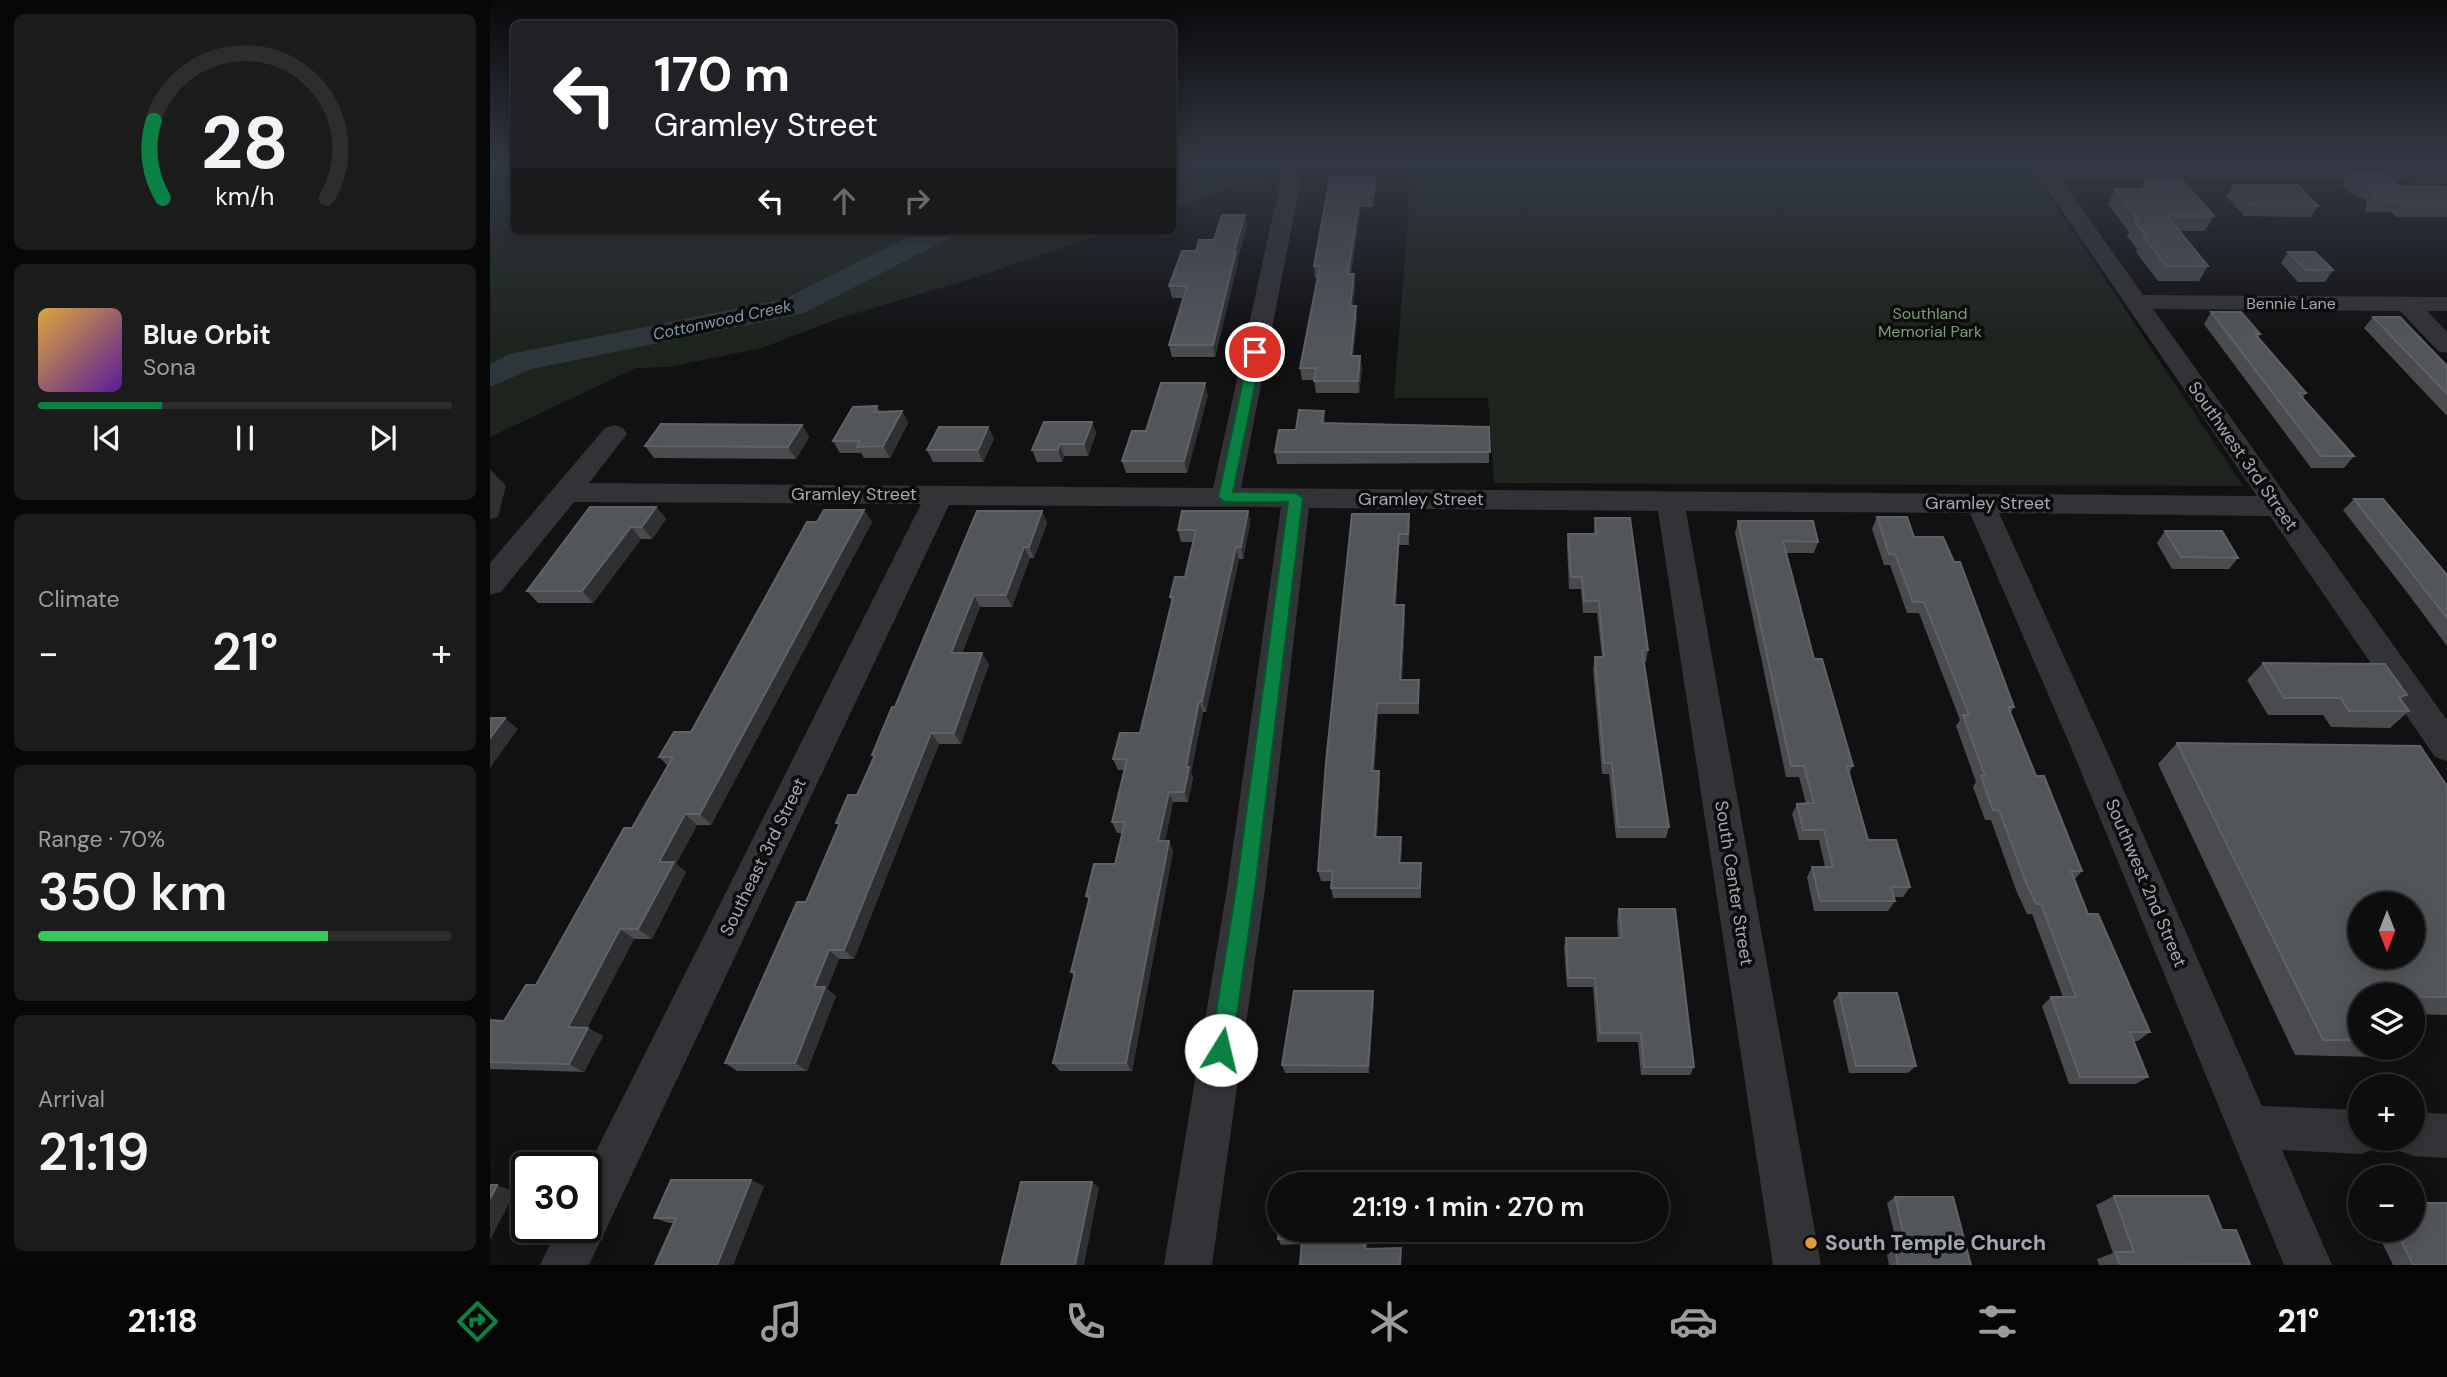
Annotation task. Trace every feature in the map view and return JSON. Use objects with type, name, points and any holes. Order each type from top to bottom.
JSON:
[{"type":"street","points":[[1225,497],[1282,220]]},
{"type":"street","name":"Southwest 3rd Street","points":[[2082,220],[2277,506],[2447,747]]},
{"type":"street","name":"Bennie Lane","points":[[2136,302],[2447,304]]},
{"type":"street","points":[[2407,304],[2447,346]]},
{"type":"street","points":[[491,581],[614,434]]},
{"type":"street","name":"Gramley Street","points":[[566,492],[2277,506]]},
{"type":"street","name":"Southeast 3rd Street","points":[[602,1187],[940,494]]},
{"type":"street","points":[[1188,1265],[1246,889],[1296,498]]},
{"type":"street","name":"South Center Street","points":[[1670,500],[1797,1265]]},
{"type":"street","name":"Southwest 2nd Street","points":[[1980,503],[2087,745],[2308,1265]]},
{"type":"street","points":[[2249,1127],[2348,1131]]},
{"type":"street","points":[[2425,1135],[2447,1136]]},
{"type":"street","points":[[565,1265],[575,1243]]},
{"type":"green space","points":[[490,220],[511,220],[511,235],[1099,235],[967,280],[837,319],[762,348],[668,367],[636,368],[490,437]]},
{"type":"green space","name":"Southland Memorial Park","points":[[1408,220],[2065,220],[2243,486],[1494,483],[1488,398],[1394,398]]},
{"type":"building","points":[[1220,220],[1243,220],[1213,345],[1169,345],[1187,286],[1169,286],[1182,251],[1196,251],[1199,240],[1214,240]]},
{"type":"building","points":[[1322,220],[1356,220],[1348,274],[1354,274],[1350,306],[1356,306],[1351,356],[1360,356],[1358,381],[1314,381],[1316,368],[1300,368],[1320,266],[1314,266]]},
{"type":"building","points":[[2170,220],[2208,266],[2166,266],[2134,221]]},
{"type":"building","points":[[2288,252],[2315,252],[2333,270],[2306,270]]},
{"type":"building","points":[[2211,312],[2241,312],[2260,334],[2255,334],[2306,393],[2298,393],[2354,456],[2321,456]]},
{"type":"building","points":[[2373,317],[2400,317],[2447,366],[2447,394]]},
{"type":"building","points":[[1161,383],[1205,383],[1184,461],[1122,461],[1132,431],[1146,431]]},
{"type":"building","points":[[877,406],[874,412],[902,411],[883,446],[857,447],[860,441],[833,441],[853,407]]},
{"type":"building","points":[[1299,410],[1324,411],[1322,423],[1489,427],[1490,452],[1275,452],[1279,430],[1296,430]]},
{"type":"building","points":[[1044,422],[1092,422],[1084,444],[1060,444],[1058,450],[1032,450]]},
{"type":"building","points":[[661,424],[802,425],[788,447],[645,446]]},
{"type":"building","points":[[939,427],[988,427],[978,450],[927,450]]},
{"type":"building","points":[[2354,499],[2383,499],[2447,575],[2447,618]]},
{"type":"building","points":[[590,507],[656,507],[642,527],[631,527],[582,591],[527,591]]},
{"type":"building","points":[[824,510],[864,510],[700,814],[685,814],[659,862],[674,862],[638,929],[620,929],[568,1027],[588,1028],[569,1064],[490,1062],[490,1020],[504,1021],[526,985],[536,985],[624,828],[632,828],[673,757],[659,757],[674,732],[691,732],[807,522],[817,522]]},
{"type":"building","points":[[977,511],[1042,511],[1029,547],[1024,547],[1006,595],[974,595],[951,653],[982,653],[954,733],[931,733],[844,950],[829,950],[814,987],[825,987],[795,1063],[725,1063],[797,902],[806,902],[840,823],[836,823],[848,795],[857,795]]},
{"type":"building","points":[[1182,511],[1248,511],[1241,547],[1236,547],[1202,701],[1199,701],[1184,792],[1169,792],[1158,841],[1169,841],[1126,1063],[1053,1063],[1075,972],[1071,972],[1090,896],[1086,896],[1094,864],[1115,864],[1125,822],[1112,822],[1127,759],[1113,759],[1120,733],[1140,733],[1173,597],[1170,597],[1175,577],[1185,577],[1196,530],[1178,530]]},
{"type":"building","points":[[1352,514],[1409,514],[1408,534],[1399,534],[1394,605],[1404,605],[1400,680],[1419,680],[1418,703],[1377,703],[1372,771],[1379,771],[1375,837],[1401,837],[1399,863],[1421,863],[1420,888],[1331,888],[1333,871],[1318,871],[1326,762]]},
{"type":"building","points":[[1877,517],[1907,517],[1914,537],[1943,537],[1954,562],[1960,562],[2014,707],[2008,707],[2036,776],[2044,776],[2082,871],[2071,871],[2088,914],[2098,914],[2150,1032],[2130,1032],[2148,1077],[2080,1077],[2051,997],[2076,997],[2041,904],[2036,904],[2025,880],[1999,810],[1993,810],[1981,776],[1985,776],[1963,715],[1969,715],[1924,602],[1913,602],[1895,554],[1889,554]]},
{"type":"building","points":[[1595,518],[1630,518],[1648,650],[1642,650],[1669,827],[1618,827],[1612,763],[1604,763],[1595,657],[1604,657],[1599,601],[1584,601],[1582,577],[1571,577],[1568,534],[1596,534]]},
{"type":"building","points":[[1738,521],[1813,521],[1818,542],[1783,541],[1814,659],[1822,659],[1853,766],[1847,766],[1868,840],[1896,840],[1910,887],[1891,887],[1895,901],[1820,901],[1812,867],[1833,867],[1824,830],[1803,830],[1797,804],[1814,803],[1804,766],[1791,766]]},
{"type":"building","points":[[2165,531],[2222,531],[2238,558],[2181,557]]},
{"type":"building","points":[[2263,663],[2385,664],[2407,695],[2399,697],[2409,711],[2349,711],[2341,698],[2284,698]]},
{"type":"building","points":[[490,718],[505,718],[490,738]]},
{"type":"building","points":[[2177,743],[2420,746],[2447,786],[2447,997],[2425,997],[2425,983],[2348,983],[2348,1040],[2323,1040]]},
{"type":"building","points":[[1619,909],[1675,909],[1694,1067],[1644,1067],[1641,1033],[1600,1033],[1595,978],[1568,978],[1566,938],[1622,938]]},
{"type":"building","points":[[1294,991],[1373,991],[1368,1066],[1282,1065]]},
{"type":"building","points":[[1839,993],[1897,993],[1916,1066],[1856,1066]]},
{"type":"building","points":[[671,1180],[751,1180],[717,1265],[655,1265],[676,1218],[654,1218]]},
{"type":"building","points":[[1021,1182],[1092,1182],[1075,1265],[1001,1265]]},
{"type":"building","points":[[490,1185],[497,1185],[490,1199]]},
{"type":"building","points":[[2114,1196],[2208,1196],[2222,1230],[2236,1230],[2250,1264],[2120,1265],[2115,1252],[2134,1252]]},
{"type":"building","points":[[1895,1197],[1953,1197],[1971,1265],[1898,1265],[1895,1249],[1907,1249]]},
{"type":"building","points":[[2425,1203],[2447,1203],[2447,1265],[2413,1265],[2402,1242],[2425,1242]]},
{"type":"building","points":[[1302,1242],[1365,1242],[1365,1249],[1401,1248],[1400,1265],[1300,1265]]},
{"type":"waterway","name":"Cottonwood Creek","points":[[490,377],[522,361],[793,306],[934,235]]},
{"type":"place","name":"South Temple Church","points":[[1811,1243]]},
{"type":"route","points":[[1221,1050],[1246,889],[1296,498],[1225,497],[1255,352]]}]
